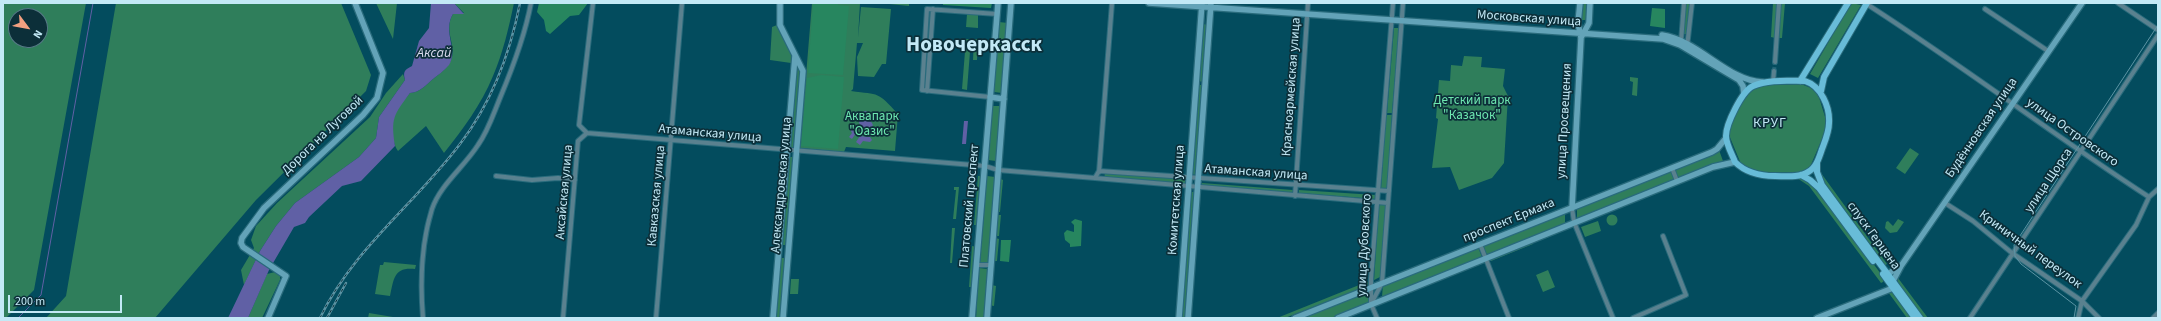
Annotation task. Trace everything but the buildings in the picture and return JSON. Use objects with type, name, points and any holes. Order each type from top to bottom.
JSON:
[{"type":"main road","points":[[1800,81],[1848,3]]},
{"type":"main road","points":[[1821,92],[1810,82],[1800,81],[1764,82],[1752,86],[1744,94],[1729,124],[1726,138],[1735,162],[1756,175],[1802,175],[1810,171],[1816,163],[1829,124],[1821,92],[1824,77],[1866,3]]},
{"type":"main road","name":"спуск Герцена","points":[[1816,163],[1816,172],[1822,185],[1920,318]]},
{"type":"main road","name":"спуск Герцена","points":[[1802,175],[1819,188],[1915,318]]},
{"type":"street","name":"Дорога на Луговой","points":[[268,318],[285,279],[283,274],[242,246],[242,238],[264,208],[363,115],[377,98],[384,73],[355,3]]},
{"type":"street","points":[[423,318],[421,280],[423,253],[432,209],[439,195],[470,157],[486,132],[519,51],[531,3]]},
{"type":"street","name":"Аксайская улица","points":[[563,318],[576,180],[578,141],[587,134],[579,125],[593,3]]},
{"type":"street","name":"Кавказская улица","points":[[656,318],[682,3]]},
{"type":"street","name":"Александровская улица","points":[[780,3],[780,25],[803,71],[783,318]]},
{"type":"street","points":[[1002,3],[998,8],[927,9],[922,90],[990,96],[1004,99]]},
{"type":"street","points":[[1096,178],[1099,171],[1112,3]]},
{"type":"street","name":"Московская улица","points":[[1149,3],[1211,5],[1663,39],[1681,43],[1739,80],[1743,86],[1744,94]]},
{"type":"street","name":"Московская улица","points":[[1184,3],[1202,5]]},
{"type":"street","name":"Красноармейская улица","points":[[1295,196],[1308,3]]},
{"type":"street","name":"улица Дубовского","points":[[1371,304],[1377,202],[1393,3]]},
{"type":"street","name":"улица Дубовского","points":[[1371,304],[1382,283],[1403,3]]},
{"type":"street","name":"улица Просвещения","points":[[1580,3],[1582,33],[1572,208],[1574,222],[1613,318]]},
{"type":"street","name":"улица Просвещения","points":[[1582,33],[1588,23],[1590,3]]},
{"type":"street","points":[[1681,43],[1684,3]]},
{"type":"street","points":[[1687,47],[1692,3]]},
{"type":"street","points":[[1775,62],[1779,3]]},
{"type":"street","name":"улица Островского","points":[[1866,3],[2012,103],[2080,152],[2149,197]]},
{"type":"street","name":"Будённовская улица","points":[[1893,281],[1901,266],[2082,3]]},
{"type":"street","points":[[2118,3],[2158,30]]},
{"type":"street","name":"Платовский проспект","points":[[986,318],[1011,4]]},
{"type":"street","name":"Комитетская улица","points":[[1179,318],[1202,5]]},
{"type":"street","name":"Комитетская улица","points":[[1188,318],[1211,5]]},
{"type":"street","name":"Платовский проспект","points":[[972,318],[998,8]]},
{"type":"street","points":[[926,91],[933,9]]},
{"type":"street","points":[[1986,9],[2048,51]]},
{"type":"street","name":"улица Щорса","points":[[1970,318],[2012,252],[2158,35]]},
{"type":"street","name":"Московская улица","points":[[1687,47],[1745,79],[1764,82]]},
{"type":"street","name":"Александровская улица","points":[[773,318],[795,56]]},
{"type":"street","points":[[1774,71],[1774,82]]},
{"type":"street","points":[[1196,83],[1205,84]]},
{"type":"street","points":[[1384,114],[1394,114]]},
{"type":"street","name":"Атаманская улица","points":[[587,134],[985,166],[998,170],[1388,203]]},
{"type":"street","name":"проспект Ермака","points":[[1295,318],[1712,152],[1726,138]]},
{"type":"street","name":"проспект Ермака","points":[[1338,318],[1677,181],[1716,166],[1735,162]]},
{"type":"street","points":[[1672,168],[1677,181]]},
{"type":"street","name":"Атаманская улица","points":[[1099,171],[1295,186],[1389,191]]},
{"type":"street","points":[[496,176],[532,180],[558,178],[576,180]]},
{"type":"street","points":[[2078,318],[2082,301],[2136,224],[2149,197],[2158,189]]},
{"type":"street","points":[[2154,194],[2158,197]]},
{"type":"street","name":"Криничный переулок","points":[[1945,202],[1973,221],[2012,252],[2082,301],[2099,318]]},
{"type":"street","points":[[1633,318],[1686,295],[1663,236]]},
{"type":"street","points":[[1480,244],[1509,318]]},
{"type":"street","points":[[976,265],[990,264]]},
{"type":"street","name":"Будённовская улица","points":[[1888,274],[1901,266]]},
{"type":"street","points":[[1817,318],[1893,288]]},
{"type":"street","points":[[1371,304],[1377,318]]},
{"type":"street","points":[[2153,318],[2158,313]]},
{"type":"green space","points":[[3,3],[86,3],[34,290],[6,318],[3,318]]},
{"type":"green space","points":[[116,3],[341,3],[371,75],[366,91],[256,200],[155,318],[46,318],[66,296]]},
{"type":"green space","points":[[376,3],[397,3],[393,39]]},
{"type":"green space","points":[[454,3],[514,3],[497,67],[477,107],[465,126],[444,153],[426,126],[398,151],[392,130],[393,118],[397,108],[410,93],[422,88],[443,70],[452,58],[453,52],[449,27],[450,21],[453,14],[464,13]]},
{"type":"green space","points":[[539,3],[588,3],[579,15],[570,16],[550,34],[546,31],[544,20],[537,12]]},
{"type":"green space","name":"Аквапарк \"Оазис\"","points":[[812,3],[860,3],[858,38],[861,7],[891,9],[886,64],[882,64],[874,77],[858,76],[857,57],[863,43],[857,43],[853,89],[851,91],[878,95],[898,114],[895,151],[846,147],[844,152],[800,148]]},
{"type":"green space","points":[[813,3],[838,3],[838,5],[849,6],[843,75],[808,73]]},
{"type":"green space","points":[[879,3],[909,3],[909,6]]},
{"type":"green space","points":[[943,3],[992,3],[991,8],[943,5]]},
{"type":"green space","points":[[1582,3],[1589,3],[1588,20],[1581,20]]},
{"type":"green space","points":[[1686,3],[1691,3],[1688,34],[1683,34]]},
{"type":"green space","points":[[1773,3],[1777,3],[1775,38],[1771,37]]},
{"type":"green space","points":[[1780,3],[1785,3],[1782,38],[1778,38]]},
{"type":"green space","points":[[1851,3],[1861,5],[1818,78],[1810,74]]},
{"type":"green space","points":[[1652,8],[1665,9],[1665,28],[1650,26]]},
{"type":"green space","points":[[967,14],[978,15],[978,28],[966,27]]},
{"type":"green space","points":[[999,22],[1008,23],[1002,93],[994,92]]},
{"type":"green space","points":[[1203,24],[1208,25],[1204,82],[1198,81]]},
{"type":"green space","points":[[777,25],[793,57],[791,63],[770,60],[772,27]]},
{"type":"green space","points":[[1394,28],[1399,28],[1392,113],[1387,113]]},
{"type":"green space","points":[[966,39],[971,39],[967,90],[962,89]]},
{"type":"green space","points":[[974,39],[978,39],[977,60],[973,60]]},
{"type":"green space","name":"Детский парк \"Казачок\"","points":[[1464,56],[1482,57],[1481,67],[1505,69],[1503,86],[1508,96],[1504,163],[1492,178],[1459,190],[1450,167],[1432,168],[1438,119],[1436,118],[1439,80],[1450,81],[1451,65],[1462,66]]},
{"type":"green space","points":[[797,70],[801,70],[794,148],[790,148]]},
{"type":"green space","points":[[403,74],[405,80],[379,117],[376,138],[359,157],[295,203],[276,226],[260,251],[244,285],[241,270],[254,248],[251,240],[256,226],[277,203],[370,117],[386,93]]},
{"type":"green space","points":[[821,75],[844,77],[838,149],[801,146],[807,78]]},
{"type":"green space","points":[[1630,77],[1638,78],[1637,96],[1632,95],[1633,82],[1630,81]]},
{"type":"green space","points":[[1801,84],[1811,88],[1818,94],[1826,120],[1825,132],[1810,167],[1802,172],[1764,173],[1750,169],[1741,164],[1729,135],[1731,125],[1744,96],[1752,89],[1767,85]]},
{"type":"green space","points":[[1198,85],[1203,85],[1197,175],[1191,174]]},
{"type":"green space","points":[[992,106],[1002,106],[996,161],[988,160]]},
{"type":"green space","points":[[1386,115],[1392,115],[1387,189],[1381,189]]},
{"type":"green space","points":[[1910,148],[1919,154],[1905,174],[1896,168]]},
{"type":"green space","points":[[1719,150],[1723,161],[1577,219],[1577,207]]},
{"type":"green space","points":[[789,157],[793,157],[786,245],[782,245]]},
{"type":"green space","points":[[1105,173],[1186,179],[1186,185],[1104,179]]},
{"type":"green space","points":[[1821,173],[1887,264],[1884,266],[1824,184],[1820,176]]},
{"type":"green space","points":[[978,176],[982,176],[978,225],[974,225]]},
{"type":"green space","points":[[987,176],[995,177],[988,262],[980,262]]},
{"type":"green space","points":[[1797,178],[1803,178],[1818,190],[1884,278],[1883,282],[1881,283],[1809,186]]},
{"type":"green space","points":[[1001,179],[1003,180],[1000,212],[998,212]]},
{"type":"green space","points":[[1202,183],[1293,190],[1293,193],[1201,186]]},
{"type":"green space","points":[[954,187],[959,187],[956,219],[953,219],[956,190],[954,190]]},
{"type":"green space","points":[[1299,190],[1375,195],[1375,199],[1299,193]]},
{"type":"green space","points":[[1190,192],[1196,192],[1186,318],[1180,318]]},
{"type":"green space","points":[[1379,204],[1386,204],[1380,277],[1374,280]]},
{"type":"green space","points":[[1565,212],[1565,223],[1486,255],[1482,245]]},
{"type":"green space","points":[[998,215],[1001,215],[999,236],[996,236]]},
{"type":"green space","points":[[1610,215],[1614,215],[1616,216],[1616,224],[1610,225],[1607,222],[1607,218]]},
{"type":"green space","points":[[1075,219],[1082,221],[1081,246],[1070,247],[1070,244],[1065,240],[1064,233],[1067,230],[1074,232],[1074,225],[1071,222]]},
{"type":"green space","points":[[1898,219],[1904,222],[1897,232],[1890,233],[1885,228],[1886,222],[1888,221],[1893,226]]},
{"type":"green space","points":[[1598,221],[1601,231],[1585,237],[1581,227]]},
{"type":"green space","points":[[952,228],[955,228],[952,263],[950,263]]},
{"type":"green space","points":[[996,238],[999,239],[997,261],[994,261]]},
{"type":"green space","points":[[1001,240],[1011,240],[1009,262],[1000,261]]},
{"type":"green space","points":[[1532,241],[1533,244],[1491,261],[1491,260]]},
{"type":"green space","points":[[972,246],[977,247],[974,287],[969,287]]},
{"type":"green space","points":[[1478,247],[1482,257],[1382,297],[1383,284]]},
{"type":"green space","points":[[781,258],[785,258],[780,318],[776,318]]},
{"type":"green space","points":[[384,262],[416,265],[415,269],[403,270],[396,275],[390,296],[375,294],[380,265],[383,265]]},
{"type":"green space","points":[[979,268],[988,269],[985,318],[976,318]]},
{"type":"green space","points":[[1548,270],[1555,287],[1543,292],[1536,275]]},
{"type":"green space","points":[[275,272],[280,276],[280,280],[262,318],[248,318],[267,274]]},
{"type":"green space","points":[[1898,278],[1928,318],[1923,318],[1898,284]]},
{"type":"green space","points":[[791,279],[799,279],[798,294],[790,294]]},
{"type":"green space","points":[[1369,281],[1369,285],[1285,318],[1277,318]]},
{"type":"green space","points":[[992,285],[996,286],[994,306],[989,305]]},
{"type":"green space","points":[[1368,290],[1369,303],[1331,318],[1297,318]]},
{"type":"green space","points":[[1891,291],[1895,294],[1913,318],[1907,318],[1888,292]]},
{"type":"green space","points":[[369,313],[393,317],[368,318]]},
{"type":"water","name":"Аксай","points":[[431,3],[454,3],[464,14],[453,14],[450,21],[449,27],[452,59],[449,65],[422,88],[410,93],[400,107],[395,118],[393,129],[395,146],[361,181],[342,186],[309,217],[305,223],[294,227],[269,270],[248,318],[228,318],[260,251],[276,226],[295,203],[359,157],[376,138],[379,117],[405,80],[405,72],[412,66],[419,41],[429,28]]},
{"type":"water","points":[[865,111],[875,115],[872,119],[869,118],[873,125],[868,132],[862,128],[859,122],[859,117]]},
{"type":"water","points":[[964,121],[968,121],[966,144],[962,144]]},
{"type":"water","points":[[853,126],[858,130],[852,139],[849,137],[852,133],[850,129]]},
{"type":"water","points":[[860,136],[870,137],[872,140],[870,142],[863,141],[860,145],[856,142]]},
{"type":"waterway","points":[[18,318],[41,295],[93,3]]},
{"type":"tunnel","points":[[1774,71],[1775,62]]},
{"type":"tram line","points":[[2074,318],[2076,306],[2021,264],[2015,256],[2014,245],[2158,25]]},
{"type":"railway","points":[[320,318],[349,270],[367,248],[424,187],[460,144],[471,128],[498,77],[511,41],[520,3]]},
{"type":"railway","points":[[327,318],[346,283]]},
{"type":"district","name":"Новочеркасск","points":[[974,46]]},
{"type":"district","name":"КРУГ","points":[[1770,124]]}]
